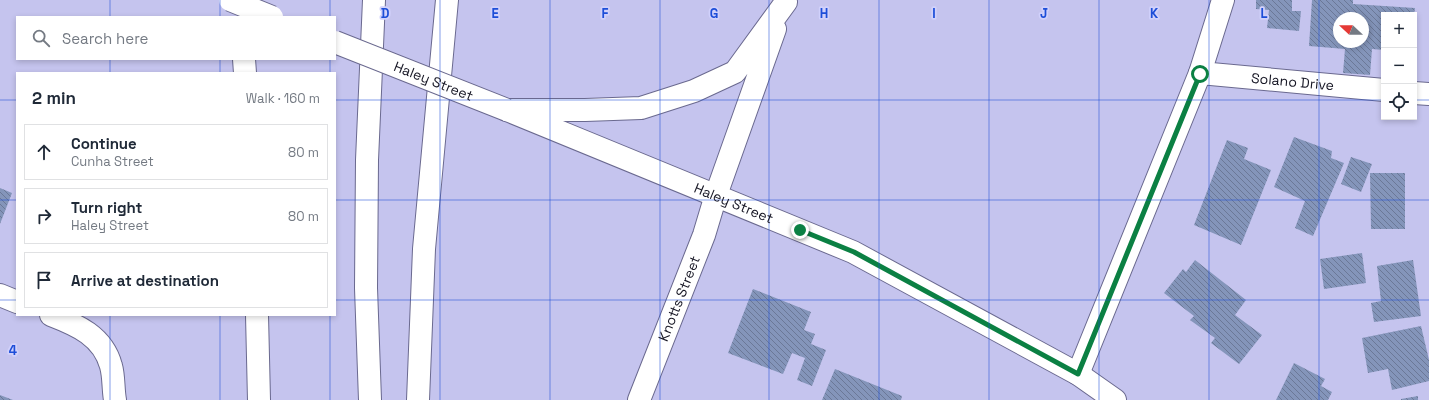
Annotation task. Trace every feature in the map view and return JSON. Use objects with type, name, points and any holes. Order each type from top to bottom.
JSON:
[{"type":"main road","points":[[230,0],[270,16]]},
{"type":"main road","points":[[241,0],[242,16]]},
{"type":"main road","points":[[262,16],[263,0]]},
{"type":"main road","points":[[370,400],[366,288],[367,160],[374,0]]},
{"type":"main road","points":[[418,400],[424,249],[447,0]]},
{"type":"main road","points":[[1078,374],[1200,74],[1223,0]]},
{"type":"main road","points":[[507,110],[641,108],[694,91],[735,72],[786,1]]},
{"type":"main road","name":"Knotts Street","points":[[639,400],[704,235],[716,195],[786,1]]},
{"type":"main road","name":"Haley Street","points":[[336,42],[507,110],[854,252],[1078,374],[1115,400]]},
{"type":"main road","points":[[244,60],[245,72]]},
{"type":"main road","points":[[259,72],[260,60]]},
{"type":"main road","name":"Solano Drive","points":[[1200,74],[1381,90]]},
{"type":"main road","points":[[1417,92],[1429,94]]},
{"type":"main road","points":[[0,295],[16,302]]},
{"type":"main road","points":[[54,316],[74,324],[90,333],[102,346],[111,365],[115,400]]},
{"type":"main road","points":[[257,316],[259,400]]},
{"type":"building","points":[[1256,0],[1292,0],[1292,11],[1301,11],[1299,31],[1267,28],[1269,10],[1256,9]]},
{"type":"building","points":[[1312,0],[1353,0],[1353,4],[1415,8],[1414,12],[1381,12],[1381,50],[1372,49],[1370,75],[1343,73],[1345,49],[1309,46]]},
{"type":"building","points":[[1294,137],[1332,151],[1331,158],[1344,163],[1313,236],[1295,228],[1305,201],[1274,187]]},
{"type":"building","points":[[1227,140],[1248,148],[1244,159],[1271,170],[1241,245],[1194,225]]},
{"type":"building","points":[[1351,157],[1372,164],[1361,192],[1341,184]]},
{"type":"building","points":[[1370,173],[1405,173],[1405,229],[1371,229]]},
{"type":"building","points":[[0,188],[12,193],[0,224]]},
{"type":"building","points":[[1362,253],[1366,283],[1324,289],[1320,259]]},
{"type":"building","points":[[1195,260],[1246,300],[1235,315],[1262,335],[1239,364],[1211,343],[1215,338],[1190,320],[1194,316],[1164,293],[1183,269],[1186,272]]},
{"type":"building","points":[[1413,260],[1421,316],[1374,322],[1371,303],[1381,301],[1377,266]]},
{"type":"building","points":[[753,289],[811,312],[804,330],[815,334],[811,344],[826,350],[812,386],[797,380],[805,358],[792,353],[783,374],[728,353]]},
{"type":"building","points":[[1421,326],[1429,360],[1429,381],[1392,390],[1388,369],[1368,373],[1362,338]]},
{"type":"building","points":[[1294,363],[1325,379],[1321,386],[1332,392],[1328,400],[1276,400]]},
{"type":"building","points":[[835,369],[902,396],[901,400],[822,400]]},
{"type":"building","points":[[0,395],[13,400],[0,400]]},
{"type":"building","points":[[1418,396],[1418,400],[1401,400],[1401,399]]},
{"type":"route","points":[[800,230],[854,252],[1078,374],[1200,74]]}]
